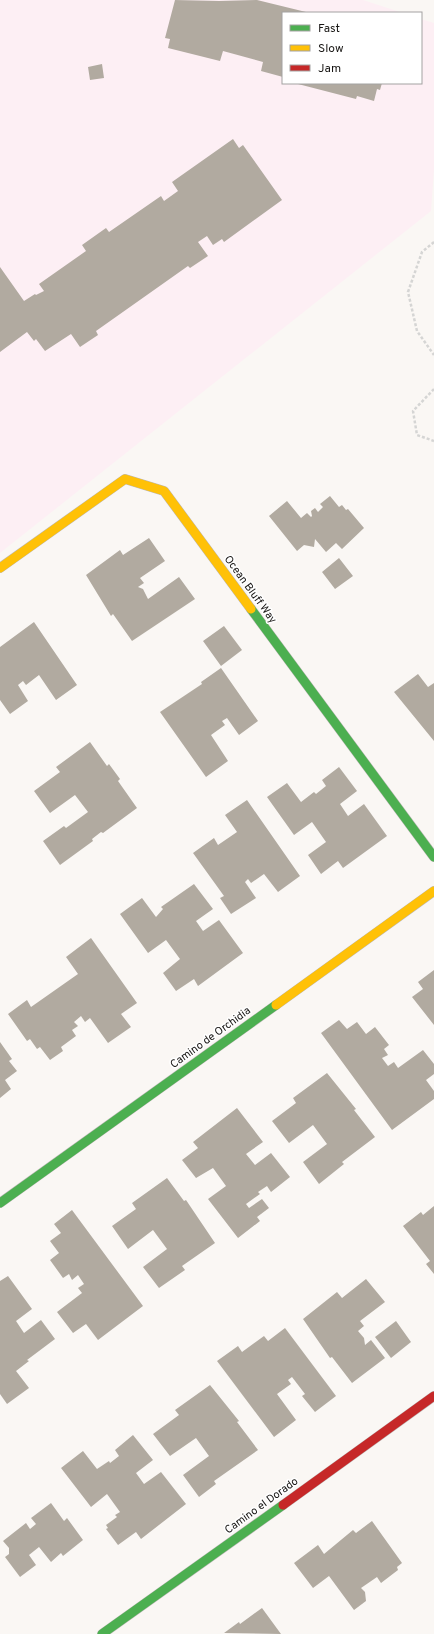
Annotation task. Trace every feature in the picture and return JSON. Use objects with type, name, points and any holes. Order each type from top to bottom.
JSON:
[{"type":"street","name":"Ocean Bluff Way","points":[[0,568],[125,479],[164,491],[434,857]]},
{"type":"street","name":"Camino de Orchidia","points":[[0,1203],[434,891]]},
{"type":"street","name":"Camino el Dorado","points":[[102,1634],[434,1396]]},
{"type":"path","points":[[434,242],[422,252],[408,292],[417,331],[434,355]]},
{"type":"path","points":[[434,390],[413,411],[417,435],[434,441]]},
{"type":"shaded area","points":[[0,0],[363,0],[400,12],[282,12],[282,84],[422,84],[422,19],[434,23],[434,169],[431,211],[0,553]]},
{"type":"building","points":[[175,0],[257,0],[306,12],[282,12],[282,77],[261,71],[263,62],[223,51],[220,61],[168,48],[170,39],[165,38]]},
{"type":"building","points":[[102,64],[104,78],[90,80],[88,67]]},
{"type":"building","points":[[298,84],[382,84],[380,90],[377,89],[374,101],[357,96],[356,99]]},
{"type":"building","points":[[233,139],[239,148],[243,145],[282,200],[224,242],[222,239],[213,245],[207,236],[198,242],[208,256],[190,268],[188,266],[96,331],[98,335],[80,347],[71,334],[45,351],[36,339],[34,341],[27,332],[0,352],[0,267],[24,301],[35,294],[36,295],[44,291],[39,284],[86,251],[82,245],[106,228],[109,232],[161,196],[164,201],[178,191],[172,182]]},
{"type":"building","points":[[330,496],[339,507],[342,505],[346,510],[348,509],[364,528],[342,549],[336,543],[326,552],[315,539],[314,547],[304,545],[297,551],[269,516],[287,501],[301,518],[307,513],[311,517],[311,511],[315,508],[318,512],[323,507],[320,504]]},
{"type":"building","points":[[149,538],[165,561],[140,578],[144,583],[138,587],[143,589],[148,599],[179,577],[195,599],[132,641],[113,614],[111,616],[86,575],[120,550],[123,555]]},
{"type":"building","points":[[339,558],[353,576],[335,589],[322,572]]},
{"type":"building","points":[[34,622],[77,685],[56,700],[39,675],[26,685],[23,681],[18,685],[28,701],[10,714],[0,700],[0,647]]},
{"type":"building","points":[[224,626],[242,650],[221,666],[203,641]]},
{"type":"building","points":[[221,668],[258,721],[239,735],[227,718],[222,721],[225,725],[211,735],[228,761],[206,777],[160,712],[202,684],[201,682]]},
{"type":"building","points":[[418,674],[428,687],[434,683],[434,741],[394,692]]},
{"type":"building","points":[[90,742],[107,766],[109,764],[120,779],[118,781],[137,808],[103,833],[101,832],[92,839],[93,841],[60,865],[43,841],[64,826],[66,828],[88,812],[75,795],[50,813],[34,791],[60,772],[56,767]]},
{"type":"building","points":[[339,767],[357,791],[340,804],[348,816],[364,804],[387,836],[343,868],[338,861],[321,874],[308,855],[326,842],[312,822],[294,835],[267,797],[287,783],[301,802],[314,792],[316,794],[326,786],[322,780]]},
{"type":"building","points":[[247,800],[300,876],[278,892],[264,874],[251,883],[248,879],[245,882],[256,898],[231,914],[220,898],[224,896],[193,853],[214,838],[218,845],[237,832],[225,815]]},
{"type":"building","points":[[194,884],[213,909],[196,921],[203,931],[219,920],[243,953],[198,986],[194,979],[176,991],[163,973],[180,959],[166,940],[148,953],[120,914],[142,898],[156,917],[163,909],[161,907]]},
{"type":"building","points":[[91,938],[137,1003],[121,1014],[131,1027],[108,1043],[90,1018],[85,1022],[81,1016],[74,1022],[78,1026],[72,1030],[76,1036],[61,1047],[63,1051],[50,1060],[40,1047],[37,1049],[30,1039],[27,1041],[8,1014],[27,1000],[31,1007],[78,974],[66,957]]},
{"type":"building","points":[[434,970],[434,1025],[412,997],[423,989],[418,982]]},
{"type":"building","points":[[339,1020],[347,1029],[357,1022],[366,1034],[375,1027],[389,1045],[384,1049],[388,1055],[382,1058],[388,1066],[394,1062],[398,1068],[423,1050],[434,1064],[434,1074],[426,1080],[434,1091],[434,1099],[392,1130],[321,1033]]},
{"type":"building","points":[[0,1042],[12,1059],[9,1061],[17,1071],[5,1080],[11,1089],[0,1098]]},
{"type":"building","points":[[327,1073],[356,1109],[354,1110],[375,1137],[342,1162],[344,1164],[319,1184],[303,1162],[327,1144],[313,1125],[289,1143],[272,1121],[296,1103],[293,1098]]},
{"type":"building","points":[[237,1108],[263,1142],[246,1154],[255,1165],[271,1153],[290,1177],[271,1192],[267,1186],[258,1192],[260,1194],[246,1204],[249,1208],[262,1199],[269,1208],[257,1217],[260,1221],[238,1238],[208,1199],[226,1186],[213,1168],[196,1178],[182,1160],[198,1148],[193,1142]]},
{"type":"building","points":[[167,1178],[184,1201],[186,1200],[215,1243],[182,1266],[185,1270],[159,1288],[143,1267],[167,1249],[153,1230],[128,1249],[112,1226],[136,1209],[132,1203]]},
{"type":"building","points":[[434,1206],[434,1274],[426,1264],[430,1261],[403,1226],[421,1212],[423,1215]]},
{"type":"building","points":[[72,1210],[143,1306],[98,1340],[86,1324],[73,1333],[57,1312],[82,1293],[78,1288],[84,1284],[78,1275],[72,1280],[69,1274],[63,1278],[50,1260],[59,1253],[50,1241],[61,1233],[54,1224]]},
{"type":"building","points":[[8,1276],[32,1309],[16,1321],[24,1333],[41,1320],[55,1339],[27,1360],[29,1361],[16,1371],[29,1388],[7,1404],[0,1394],[0,1281]]},
{"type":"building","points":[[366,1279],[385,1302],[360,1321],[364,1326],[358,1331],[364,1338],[365,1345],[371,1340],[385,1358],[352,1383],[332,1357],[330,1358],[303,1319],[337,1292],[342,1298]]},
{"type":"building","points":[[396,1321],[411,1342],[391,1358],[375,1337]]},
{"type":"building","points":[[285,1328],[336,1396],[315,1412],[302,1396],[305,1394],[292,1377],[288,1380],[291,1384],[277,1394],[296,1420],[274,1437],[217,1361],[238,1346],[242,1352],[264,1336],[268,1341]]},
{"type":"building","points":[[210,1385],[239,1421],[237,1422],[258,1450],[214,1481],[216,1484],[199,1497],[183,1475],[209,1456],[196,1438],[170,1456],[153,1434],[179,1415],[175,1410]]},
{"type":"building","points":[[133,1435],[153,1460],[136,1473],[144,1484],[161,1472],[186,1504],[141,1539],[136,1532],[118,1545],[106,1529],[108,1528],[106,1525],[117,1517],[115,1515],[120,1512],[107,1494],[91,1507],[61,1468],[83,1451],[97,1469],[109,1461],[110,1463],[119,1456],[115,1450]]},
{"type":"building","points":[[51,1503],[64,1521],[67,1518],[83,1540],[63,1556],[61,1553],[51,1562],[39,1547],[29,1555],[36,1565],[20,1577],[5,1557],[9,1554],[9,1548],[3,1541],[26,1523],[30,1529],[36,1524],[31,1518]]},
{"type":"building","points":[[372,1521],[402,1563],[397,1567],[398,1570],[381,1583],[377,1577],[361,1588],[365,1592],[366,1601],[354,1610],[329,1576],[313,1588],[294,1563],[318,1545],[324,1554],[353,1530],[356,1533]]},
{"type":"building","points":[[262,1608],[281,1634],[224,1633],[239,1622],[240,1624]]},
{"type":"traffic: fast","points":[[251,609],[434,857]]},
{"type":"traffic: fast","points":[[0,1203],[276,1005]]},
{"type":"traffic: fast","points":[[102,1634],[283,1505]]},
{"type":"traffic: slow","points":[[0,568],[125,479],[164,491],[251,609]]},
{"type":"traffic: slow","points":[[276,1005],[434,891]]},
{"type":"traffic: jam","points":[[283,1505],[434,1396]]}]
